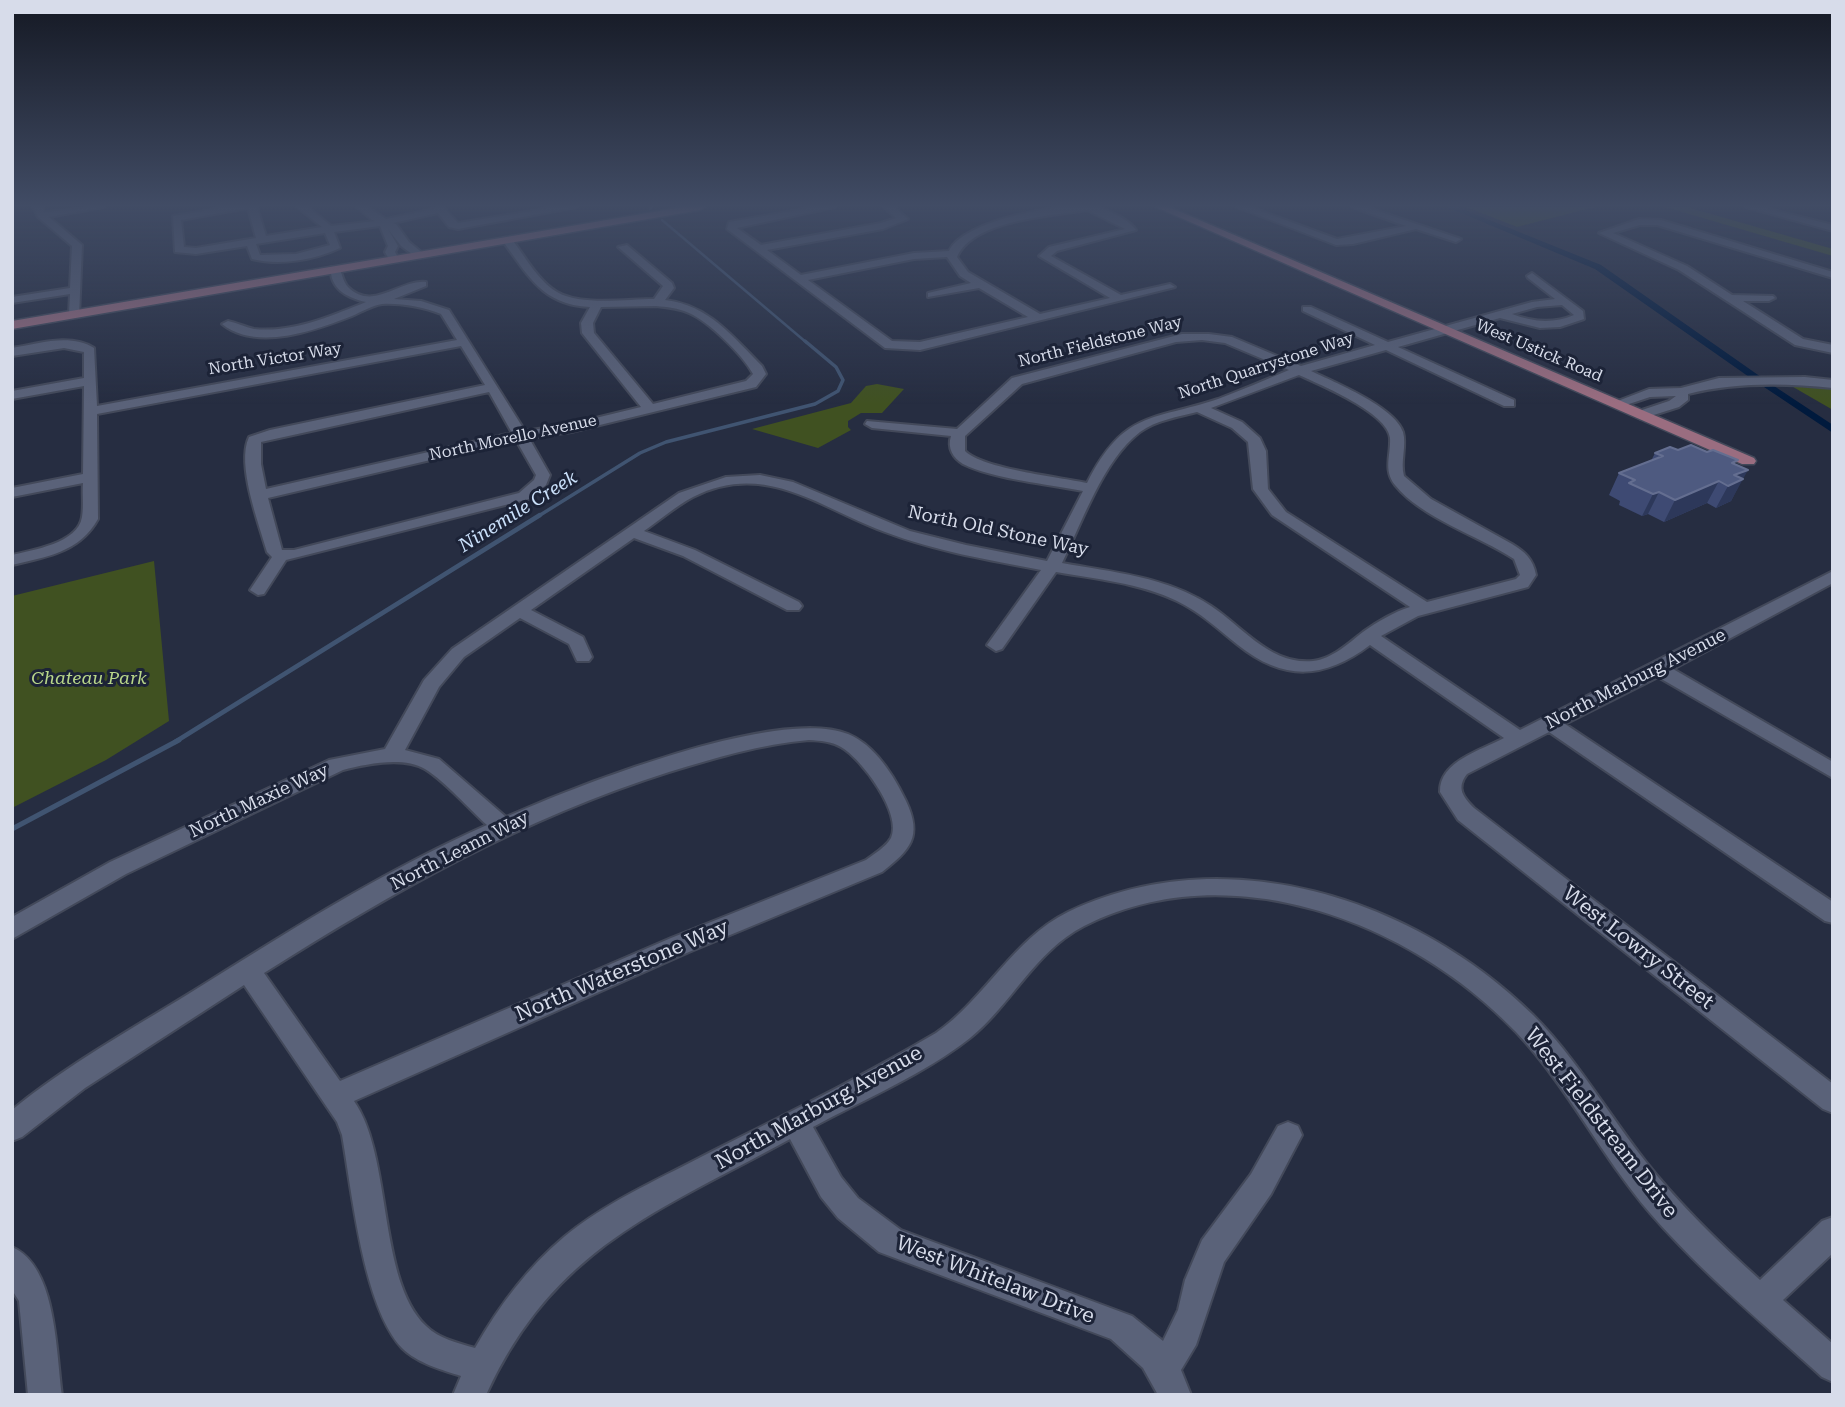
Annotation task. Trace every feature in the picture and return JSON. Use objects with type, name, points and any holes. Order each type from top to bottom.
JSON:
[{"type":"main road","points":[[12,325],[314,273]]},
{"type":"main road","name":"West Ustick Road","points":[[1313,273],[1748,461]]},
{"type":"street","points":[[75,314],[77,273]]},
{"type":"street","points":[[337,273],[346,291],[381,300],[419,303],[440,309],[448,316],[493,387],[520,434],[542,475],[541,482],[524,496],[295,555],[281,556],[275,552],[251,451],[254,440],[270,433],[493,387]]},
{"type":"street","points":[[533,273],[549,292],[568,300],[659,302],[668,285],[653,273]]},
{"type":"street","points":[[790,273],[882,341],[898,347],[920,346],[1170,287]]},
{"type":"street","points":[[798,279],[830,273]]},
{"type":"street","points":[[963,273],[1038,318]]},
{"type":"street","points":[[1072,273],[1120,299]]},
{"type":"street","points":[[1688,273],[1799,342],[1812,347],[1833,349]]},
{"type":"street","points":[[1501,314],[1523,323],[1541,326],[1580,317],[1532,276]]},
{"type":"street","points":[[932,295],[981,284]]},
{"type":"street","points":[[228,324],[243,331],[254,332],[302,328],[335,321],[422,285]]},
{"type":"street","points":[[12,300],[76,290]]},
{"type":"street","points":[[1729,298],[1769,298]]},
{"type":"street","points":[[598,302],[587,323],[588,334],[649,408]]},
{"type":"street","name":"North Morello Avenue","points":[[261,495],[520,434],[571,428],[751,384],[760,374],[702,315],[684,306],[659,302]]},
{"type":"street","name":"North Quarrystone Way","points":[[996,645],[1053,565],[1092,488],[1130,433],[1152,420],[1222,402],[1298,371],[1536,304],[1564,302]]},
{"type":"street","points":[[1307,309],[1509,404]]},
{"type":"street","name":"North Fieldstone Way","points":[[959,433],[982,414],[1004,389],[1017,381],[1175,339],[1206,337],[1228,340],[1298,371],[1379,412],[1391,422],[1396,434],[1394,468],[1402,484],[1419,497],[1507,547],[1526,565]]},
{"type":"street","name":"North Victor Way","points":[[90,411],[249,380],[313,373],[465,342]]},
{"type":"street","points":[[12,352],[61,344],[82,345],[90,351],[90,519],[80,534],[54,548],[12,560]]},
{"type":"street","points":[[12,395],[90,381]]},
{"type":"street","points":[[1617,404],[1649,393],[1681,392],[1719,382],[1805,381],[1833,384]]},
{"type":"street","points":[[1641,415],[1674,404],[1682,397],[1681,392]]},
{"type":"street","points":[[1199,408],[1241,429],[1254,440],[1259,449],[1259,484],[1263,494],[1280,515],[1424,608]]},
{"type":"street","points":[[872,424],[959,433],[955,447],[958,453],[976,464],[1092,488]]},
{"type":"street","points":[[12,493],[90,477]]},
{"type":"street","name":"North Old Stone Way","points":[[392,755],[431,684],[448,663],[517,610],[630,531],[694,491],[718,483],[758,479],[793,487],[876,524],[925,540],[1174,592],[1206,610],[1255,649],[1284,664],[1302,667],[1342,659],[1399,617],[1522,583],[1528,575],[1526,565]]},
{"type":"street","points":[[630,531],[689,553],[793,606]]},
{"type":"street","points":[[258,590],[281,556]]},
{"type":"street","name":"North Marburg Avenue","points":[[1450,790],[1451,779],[1460,769],[1833,576]]},
{"type":"street","points":[[517,610],[577,641],[583,657]]},
{"type":"street","points":[[1370,636],[1520,739]]},
{"type":"street","points":[[1658,668],[1832,770]]},
{"type":"street","points":[[1551,724],[1833,914]]},
{"type":"street","name":"North Leann Way","points":[[12,1128],[89,1068],[310,931],[502,827],[557,802],[644,771],[794,735],[825,734],[851,743],[864,755],[898,804],[905,821],[903,838]]},
{"type":"street","name":"North Maxie Way","points":[[12,929],[118,868],[336,765],[358,758],[392,755],[418,758],[432,764],[502,827]]},
{"type":"street","name":"West Lowry Street","points":[[1450,790],[1466,814],[1833,1100]]},
{"type":"street","name":"North Waterstone Way","points":[[335,1096],[680,945],[874,866],[890,854],[903,838]]},
{"type":"street","name":"West Fieldstream Drive","points":[[1183,888],[1215,886],[1286,892],[1321,902],[1397,930],[1461,969],[1523,1023],[1573,1080],[1628,1162],[1673,1217],[1833,1366]]},
{"type":"street","name":"North Marburg Avenue","points":[[475,1381],[518,1308],[561,1259],[585,1239],[635,1207],[796,1123],[967,1025],[1037,947],[1075,919],[1132,898],[1183,888]]},
{"type":"street","points":[[248,970],[347,1114],[356,1135],[388,1290],[398,1317],[414,1336],[475,1381]]},
{"type":"street","name":"West Whitelaw Drive","points":[[796,1123],[831,1187],[848,1208],[868,1226],[915,1252],[1121,1327],[1144,1344],[1164,1367],[1175,1395]]},
{"type":"street","points":[[1164,1367],[1180,1345],[1194,1310],[1200,1280],[1213,1251],[1261,1184],[1288,1135]]},
{"type":"street","points":[[1761,1300],[1833,1233]]},
{"type":"street","points":[[12,1262],[34,1296],[45,1395]]},
{"type":"green space","points":[[877,384],[904,389],[882,413],[861,413],[848,421],[851,430],[818,448],[752,429],[851,403],[866,386]]},
{"type":"green space","points":[[1788,384],[1833,387],[1833,410]]},
{"type":"green space","name":"Chateau Park","points":[[154,561],[169,721],[106,760],[12,808],[12,596]]},
{"type":"building","points":[[1691,445],[1738,460],[1732,463],[1748,470],[1734,475],[1743,479],[1728,486],[1719,481],[1675,500],[1629,483],[1635,480],[1619,473],[1663,456],[1655,453],[1670,447],[1678,450]]},
{"type":"waterway","name":"Ninemile Creek","points":[[724,273],[807,343]]},
{"type":"waterway","points":[[1606,273],[1756,377]]},
{"type":"waterway","name":"Ninemile Creek","points":[[537,517],[640,453],[666,442],[815,404],[838,391],[843,380],[836,367],[805,341]]},
{"type":"waterway","points":[[1768,385],[1833,430]]},
{"type":"waterway","name":"Ninemile Creek","points":[[175,742],[540,515]]},
{"type":"waterway","name":"Ninemile Creek","points":[[12,829],[179,740]]}]
